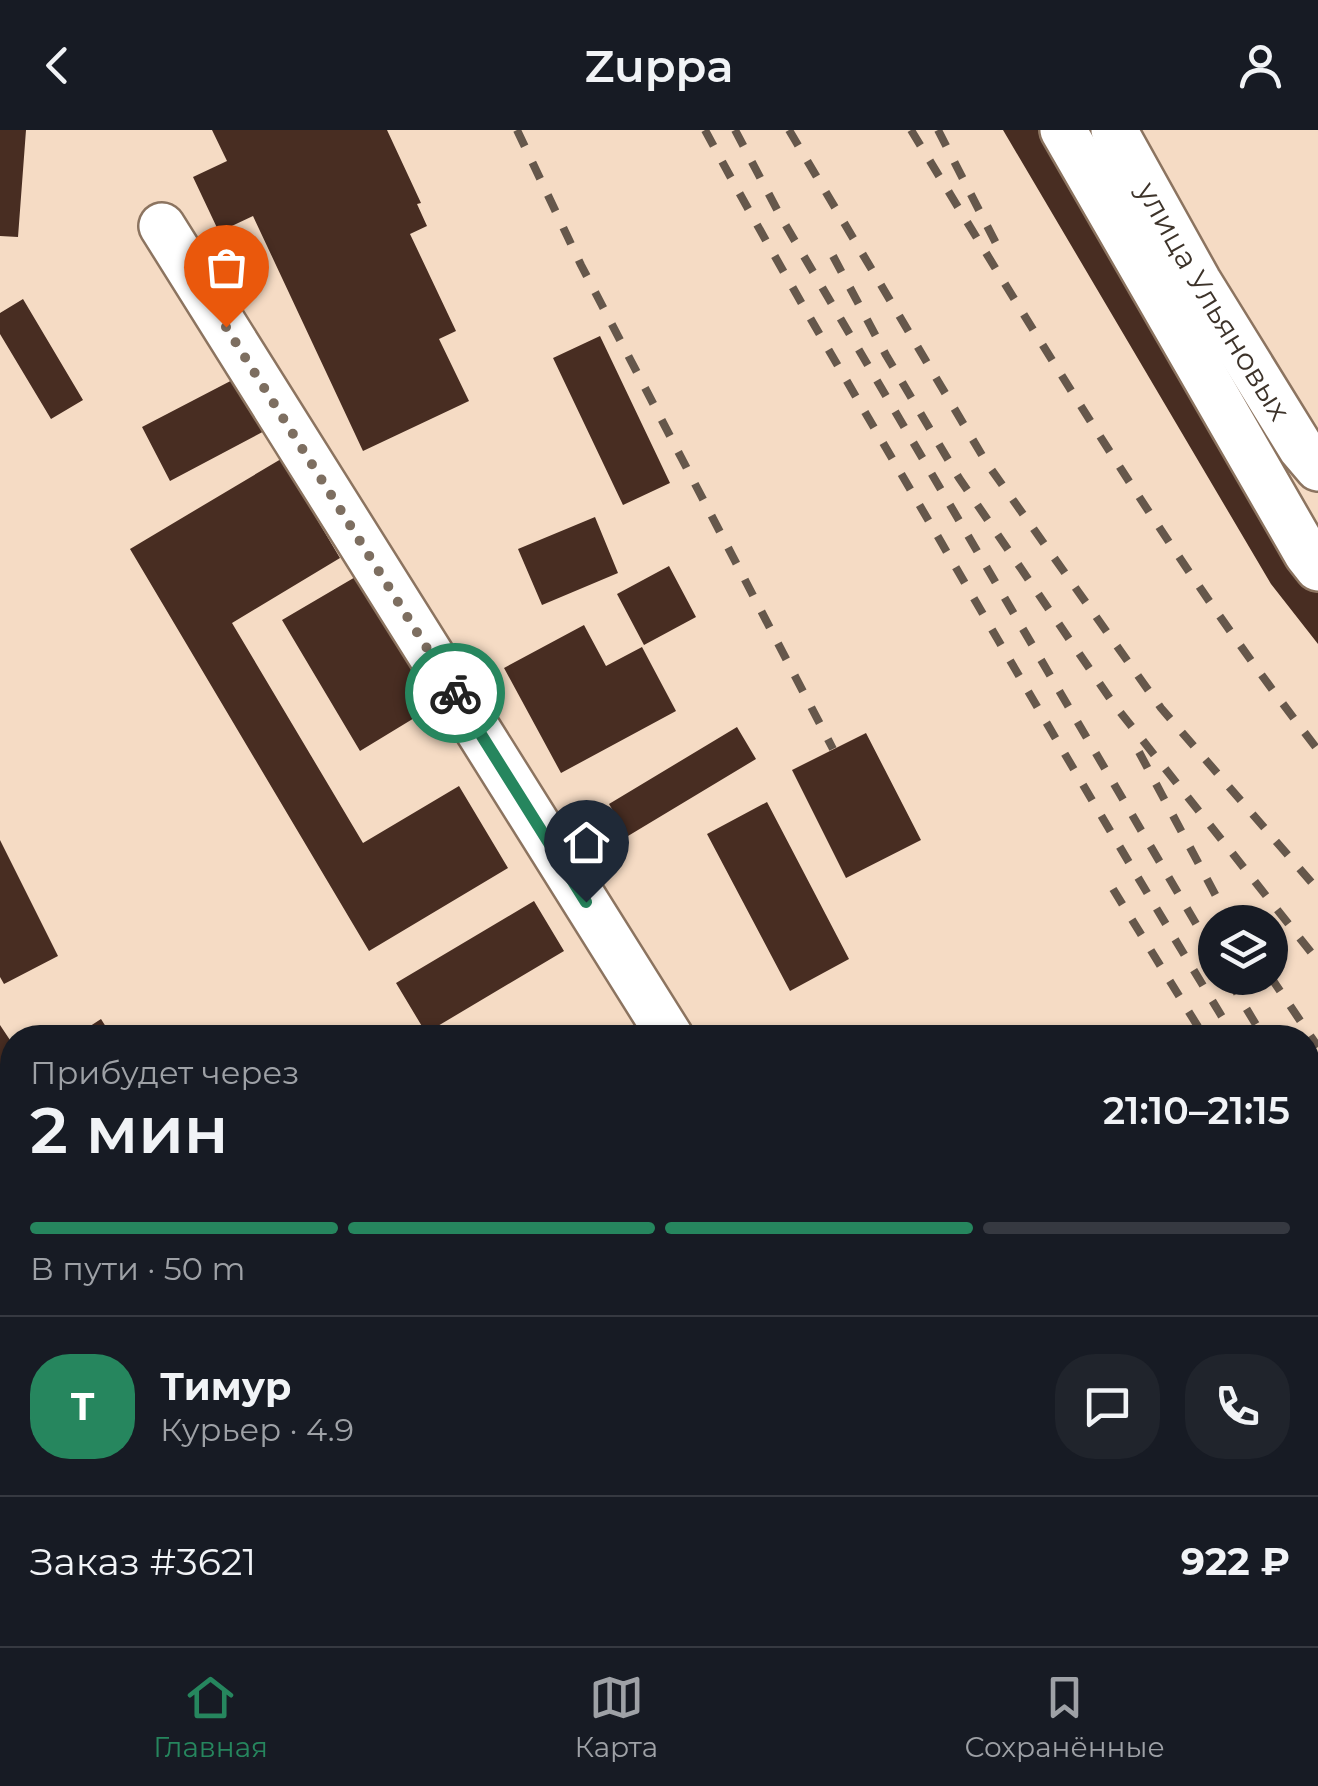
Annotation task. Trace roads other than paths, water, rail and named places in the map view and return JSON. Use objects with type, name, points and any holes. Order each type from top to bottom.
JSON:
[{"type":"street","points":[[1063,130],[1318,568]]},
{"type":"street","name":"улица Ульяновых","points":[[1114,130],[1198,281],[1301,448],[1318,468]]},
{"type":"street","points":[[162,226],[663,1025]]},
{"type":"railway","points":[[517,130],[581,265],[833,749]]},
{"type":"railway","points":[[705,130],[847,381],[1227,1025]]},
{"type":"railway","points":[[735,130],[782,219],[1198,927]]},
{"type":"railway","points":[[789,130],[986,462],[1161,708],[1318,890]]},
{"type":"railway","points":[[911,130],[1157,524],[1318,750]]},
{"type":"railway","points":[[938,130],[1002,255]]},
{"type":"railway","points":[[833,256],[959,478],[1113,703],[1318,961]]},
{"type":"railway","points":[[1139,752],[1222,905]]},
{"type":"railway","points":[[1113,889],[1197,1025]]},
{"type":"railway","points":[[1238,995],[1256,1025]]},
{"type":"railway","points":[[1283,995],[1303,1025]]}]
